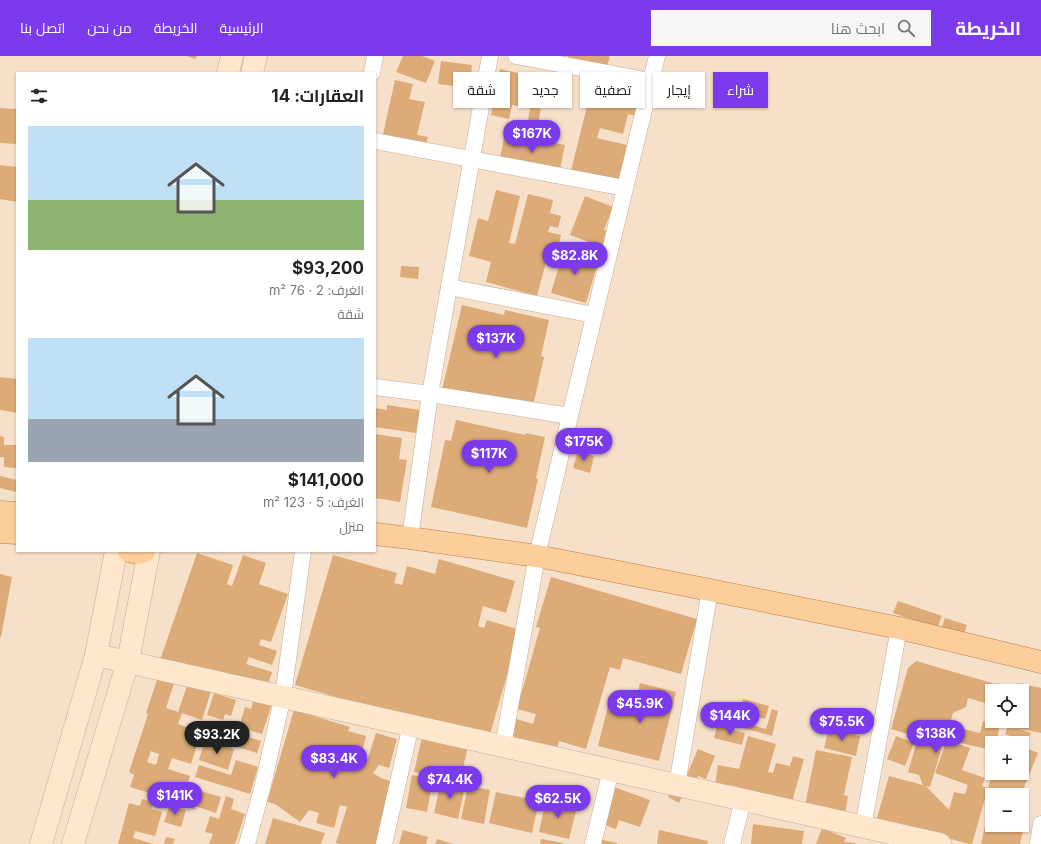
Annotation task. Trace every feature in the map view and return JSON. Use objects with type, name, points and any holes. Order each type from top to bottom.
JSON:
[{"type":"main road","points":[[0,512],[16,513]]},
{"type":"main road","points":[[0,532],[16,533]]},
{"type":"main road","points":[[376,534],[537,556],[899,628],[1041,662]]},
{"type":"street","points":[[228,72],[232,56]]},
{"type":"street","points":[[252,72],[256,56]]},
{"type":"street","points":[[372,72],[375,56]]},
{"type":"street","points":[[410,538],[430,394],[490,56]]},
{"type":"street","points":[[516,56],[651,81]]},
{"type":"street","points":[[503,746],[537,556],[657,56]]},
{"type":"street","points":[[376,141],[625,188]]},
{"type":"street","points":[[449,287],[594,315]]},
{"type":"street","points":[[376,388],[430,394],[570,416]]},
{"type":"street","points":[[41,844],[96,655],[116,552]]},
{"type":"street","points":[[73,844],[128,661],[148,552]]},
{"type":"street","points":[[247,844],[262,789],[283,696],[304,552]]},
{"type":"street","points":[[677,785],[710,590]]},
{"type":"street","points":[[863,827],[899,628]]},
{"type":"street","points":[[96,655],[932,843]]},
{"type":"street","points":[[384,844],[411,725]]},
{"type":"street","points":[[593,844],[611,770]]},
{"type":"street","points":[[732,844],[743,800]]},
{"type":"street","points":[[1038,844],[1041,824]]},
{"type":"building","points":[[187,56],[197,56],[195,59]]},
{"type":"building","points":[[403,56],[422,56],[435,61],[426,83],[396,72]]},
{"type":"building","points":[[568,56],[610,57],[605,72],[596,72],[566,61]]},
{"type":"building","points":[[441,61],[472,65],[471,72],[453,72],[453,86],[438,84]]},
{"type":"building","points":[[500,69],[518,73],[518,106],[512,105],[509,119],[491,115],[492,108],[510,108],[510,72],[499,72]]},
{"type":"building","points":[[395,80],[413,84],[409,99],[425,102],[417,135],[428,137],[425,148],[382,139]]},
{"type":"building","points":[[0,108],[16,109],[16,144],[0,143]]},
{"type":"building","points":[[530,108],[541,108],[538,124],[528,121]]},
{"type":"building","points":[[587,108],[642,108],[640,117],[628,114],[623,134],[600,128],[597,138],[627,145],[617,186],[570,175]]},
{"type":"building","points":[[505,133],[565,145],[559,174],[499,162]]},
{"type":"building","points":[[0,165],[16,167],[16,202],[0,199]]},
{"type":"building","points":[[496,190],[520,196],[509,243],[515,244],[528,194],[553,200],[550,213],[561,216],[558,228],[550,226],[548,232],[561,235],[558,249],[550,247],[537,296],[486,282],[491,262],[469,256],[478,218],[488,221]]},
{"type":"building","points":[[585,196],[613,207],[604,230],[614,234],[608,249],[570,235]]},
{"type":"building","points":[[564,249],[599,259],[586,303],[551,293]]},
{"type":"building","points":[[401,266],[419,267],[418,279],[400,277]]},
{"type":"building","points":[[462,305],[504,315],[505,310],[549,320],[541,356],[544,357],[531,415],[441,394]]},
{"type":"building","points":[[0,377],[16,379],[16,413],[0,410]]},
{"type":"building","points":[[387,405],[420,410],[416,433],[376,427],[376,408],[387,410]]},
{"type":"building","points":[[456,420],[525,435],[526,433],[545,437],[536,478],[538,479],[527,528],[431,507],[445,440],[451,441]]},
{"type":"building","points":[[376,434],[402,438],[399,459],[407,460],[400,502],[376,498]]},
{"type":"building","points":[[0,436],[4,437],[4,445],[16,445],[16,468],[4,467],[4,457],[0,457]]},
{"type":"building","points":[[578,451],[594,456],[590,473],[573,468]]},
{"type":"building","points":[[0,476],[16,480],[16,492],[0,488]]},
{"type":"building","points":[[197,553],[233,565],[227,584],[232,586],[243,555],[266,563],[259,584],[288,594],[271,642],[261,639],[259,645],[277,651],[272,665],[249,657],[246,664],[272,672],[267,687],[159,663]]},
{"type":"building","points":[[333,555],[397,573],[394,583],[402,585],[407,566],[435,574],[439,559],[515,581],[506,613],[483,606],[478,626],[484,628],[487,620],[520,630],[488,741],[295,685]]},
{"type":"building","points":[[0,574],[12,577],[1,637],[0,637]]},
{"type":"building","points":[[551,577],[697,619],[681,674],[623,658],[620,670],[610,667],[586,749],[559,741],[556,752],[507,738],[513,718],[533,724],[536,714],[517,709],[540,628],[536,627]]},
{"type":"building","points":[[898,601],[942,616],[937,628],[893,613]]},
{"type":"building","points":[[945,618],[967,625],[964,634],[942,627]]},
{"type":"building","points":[[916,661],[995,684],[985,684],[985,703],[968,698],[966,707],[953,713],[950,723],[961,736],[953,739],[933,734],[943,744],[930,787],[926,786],[949,810],[954,792],[965,794],[968,785],[935,773],[947,740],[970,748],[962,770],[985,778],[982,786],[988,788],[985,788],[985,798],[972,844],[877,818],[889,776],[923,785],[919,775],[908,772],[918,737],[891,729],[908,668]]},
{"type":"building","points":[[159,674],[175,680],[166,708],[178,712],[189,680],[212,688],[202,720],[182,713],[178,724],[201,732],[191,764],[172,758],[168,769],[190,776],[183,799],[166,794],[165,798],[130,787],[134,775],[129,772],[148,714],[146,713]],"holes":[[[151,751],[159,754],[156,765],[147,762]]]},
{"type":"building","points":[[640,683],[676,692],[659,761],[598,746],[608,706],[633,712]]},
{"type":"building","points":[[1029,686],[1041,688],[1041,733],[1017,728],[1029,728]]},
{"type":"building","points":[[214,693],[236,700],[231,716],[225,714],[223,720],[207,715]]},
{"type":"building","points":[[255,695],[273,701],[262,734],[239,727],[245,707],[251,709]]},
{"type":"building","points":[[743,699],[769,706],[765,719],[752,715],[749,724],[766,729],[772,709],[778,711],[772,736],[736,726]]},
{"type":"building","points":[[294,710],[350,727],[348,731],[366,736],[362,751],[345,746],[339,753],[367,761],[376,733],[397,739],[389,768],[379,765],[373,773],[381,778],[397,783],[379,844],[336,843],[347,807],[340,805],[334,828],[316,823],[319,813],[309,810],[300,822],[275,804],[267,802]]},
{"type":"building","points":[[983,721],[985,721],[985,728],[999,728],[997,736],[985,736],[985,748],[960,743],[963,729],[980,733]]},
{"type":"building","points":[[717,726],[745,733],[742,745],[714,738]]},
{"type":"building","points":[[1007,728],[1017,728],[1031,733],[1029,738],[1029,736],[1010,736],[1005,734]]},
{"type":"building","points":[[829,729],[860,736],[856,756],[824,748]]},
{"type":"building","points":[[236,733],[261,741],[257,753],[232,745]]},
{"type":"building","points":[[423,733],[469,742],[460,781],[414,772]]},
{"type":"building","points":[[748,736],[776,744],[768,772],[773,773],[776,763],[790,766],[793,756],[804,759],[792,802],[735,786],[715,784],[718,765],[739,769]]},
{"type":"building","points":[[896,736],[914,743],[905,766],[887,759]]},
{"type":"building","points":[[205,740],[234,749],[228,770],[199,760]]},
{"type":"building","points":[[698,749],[715,756],[706,779],[698,776],[695,784],[689,781],[679,803],[668,797],[679,774],[686,777]]},
{"type":"building","points":[[1029,749],[1038,753],[1029,775]]},
{"type":"building","points":[[816,750],[852,757],[844,795],[848,796],[845,814],[805,806]]},
{"type":"building","points":[[236,760],[258,767],[250,794],[195,777],[199,765],[231,775]]},
{"type":"building","points":[[412,775],[433,779],[427,812],[406,808]]},
{"type":"building","points":[[990,780],[1027,780],[1024,788],[988,787]]},
{"type":"building","points":[[441,781],[465,786],[458,819],[434,813]]},
{"type":"building","points":[[468,786],[490,790],[484,824],[461,819]]},
{"type":"building","points":[[614,787],[650,800],[640,827],[619,820],[616,829],[602,824]]},
{"type":"building","points":[[201,791],[221,797],[216,813],[195,806],[195,809],[187,807],[190,798],[197,801]]},
{"type":"building","points":[[496,792],[539,801],[532,833],[489,823]]},
{"type":"building","points":[[226,796],[234,799],[231,809],[245,814],[235,844],[209,844],[213,834],[205,832],[210,816],[219,819]]},
{"type":"building","points":[[142,799],[153,802],[151,809],[162,812],[155,836],[135,831],[133,838],[154,844],[118,844],[129,803],[140,806]]},
{"type":"building","points":[[546,799],[577,807],[569,839],[539,832]]},
{"type":"building","points":[[169,806],[186,810],[181,827],[164,822]]},
{"type":"building","points":[[273,818],[325,833],[321,844],[265,844]]},
{"type":"building","points":[[753,824],[804,831],[802,844],[751,844]]},
{"type":"building","points":[[985,826],[985,832],[1023,832],[1020,844],[981,844]]},
{"type":"building","points":[[822,828],[846,838],[844,842],[856,843],[816,844]]},
{"type":"building","points":[[403,830],[428,837],[426,844],[399,844]]},
{"type":"building","points":[[659,830],[708,841],[707,844],[657,844]]},
{"type":"building","points":[[166,837],[175,839],[173,844],[164,844]]},
{"type":"building","points":[[437,839],[453,844],[435,844]]},
{"type":"building","points":[[541,839],[563,843],[563,844],[540,844]]},
{"type":"building","points":[[599,839],[617,843],[617,844],[598,844]]}]
